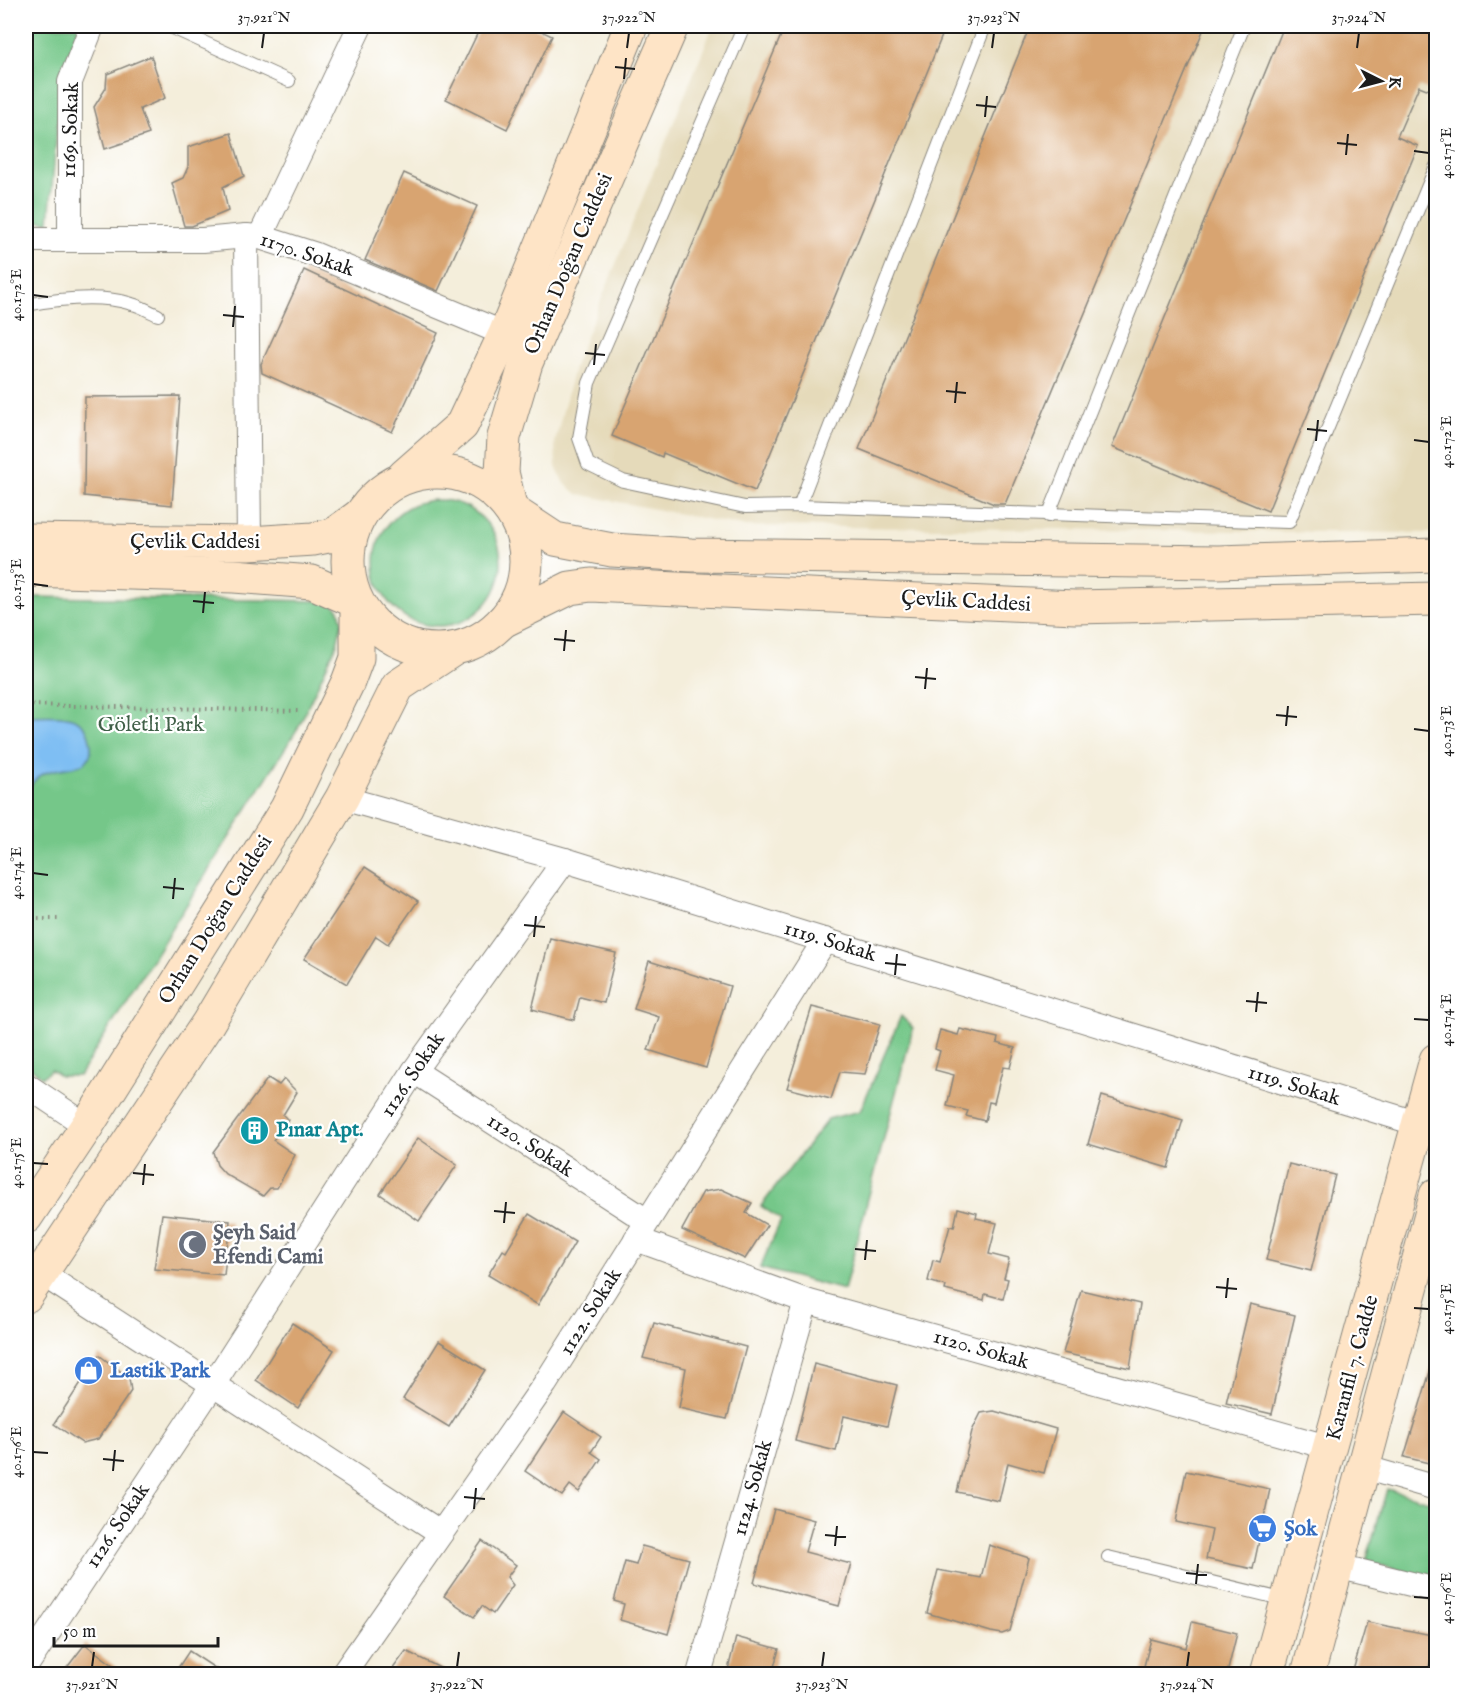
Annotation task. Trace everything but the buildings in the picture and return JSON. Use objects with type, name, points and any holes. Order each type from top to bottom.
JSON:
[{"type":"main road","name":"Orhan Doğan Caddesi","points":[[404,476],[462,425],[505,334],[631,26]]},
{"type":"main road","name":"Orhan Doğan Caddesi","points":[[511,510],[502,472],[504,437],[526,363],[672,26]]},
{"type":"main road","points":[[33,1284],[208,1023],[342,798],[398,686],[454,649],[481,639],[503,621],[519,597],[526,569],[524,538],[511,510],[491,488],[464,475],[434,470],[404,476],[378,492],[359,516],[348,544],[348,575],[357,602],[374,626],[398,642],[425,650],[454,649]]},
{"type":"main road","name":"Çevlik Caddesi","points":[[511,510],[555,539],[612,550],[691,555],[1218,562],[1437,555]]},
{"type":"main road","name":"Çevlik Caddesi","points":[[26,540],[249,543],[313,539],[333,535],[359,516]]},
{"type":"main road","name":"Çevlik Caddesi","points":[[26,570],[234,576],[312,582],[357,602]]},
{"type":"main road","name":"Çevlik Caddesi","points":[[503,621],[570,588],[591,585],[1075,607],[1437,599]]},
{"type":"main road","name":"Orhan Doğan Caddesi","points":[[26,1217],[87,1126],[287,808],[348,682],[357,658],[357,602]]},
{"type":"main road","name":"Karanfil 7. Cadde","points":[[1267,1674],[1437,1060]]},
{"type":"main road","name":"Karanfil 7. Cadde","points":[[1308,1674],[1437,1196]]},
{"type":"street","name":"1169. Sokak","points":[[70,238],[70,81],[92,26]]},
{"type":"street","points":[[249,543],[253,236],[360,26]]},
{"type":"street","name":"1170. Sokak","points":[[26,240],[70,238],[203,240],[253,236],[316,255],[505,334]]},
{"type":"street","name":"1119. Sokak","points":[[342,798],[565,860],[1419,1124]]},
{"type":"street","name":"1126. Sokak","points":[[26,1666],[212,1386],[414,1071],[565,860]]},
{"type":"street","name":"1122. Sokak","points":[[343,1674],[546,1384],[825,940]]},
{"type":"street","name":"1120. Sokak","points":[[414,1071],[641,1230],[806,1301],[1331,1448]]},
{"type":"street","points":[[26,1085],[87,1126]]},
{"type":"street","points":[[33,1284],[212,1386],[441,1533]]},
{"type":"street","name":"1124. Sokak","points":[[699,1674],[806,1301]]},
{"type":"street","points":[[1364,1467],[1437,1488]]},
{"type":"street","points":[[1337,1566],[1437,1590]]},
{"type":"lane","points":[[168,26],[289,81]]},
{"type":"lane","points":[[744,26],[589,383],[579,438],[588,464],[623,481],[745,507],[799,506],[1048,516],[1289,522],[1437,165]]},
{"type":"lane","points":[[799,506],[985,26]]},
{"type":"lane","points":[[1048,516],[1244,26]]},
{"type":"lane","points":[[26,305],[52,301],[99,300],[132,303],[158,315]]},
{"type":"lane","points":[[1108,1557],[1287,1600]]},
{"type":"path","points":[[26,705],[300,711]]},
{"type":"path","points":[[26,919],[58,919]]},
{"type":"shaded area","points":[[713,26],[1436,26],[1436,533],[743,526],[577,494],[563,482],[556,467],[555,442],[575,364]]},
{"type":"green space","points":[[26,26],[79,26],[62,71],[49,222],[26,220]]},
{"type":"green space","points":[[438,500],[462,504],[483,518],[497,539],[501,563],[497,587],[483,608],[462,622],[438,626],[414,622],[393,608],[379,587],[375,563],[379,539],[393,518],[414,504]]},
{"type":"green space","name":"Göletli Park","points":[[26,597],[331,601],[339,610],[342,622],[337,644],[298,728],[79,1076],[60,1076],[51,1070],[42,1077],[26,1064]]},
{"type":"green space","points":[[901,1016],[913,1028],[844,1290],[760,1268],[781,1220],[761,1206],[828,1119],[860,1111]]},
{"type":"green space","points":[[1387,1489],[1436,1503],[1436,1581],[1366,1561]]},
{"type":"water","points":[[51,715],[77,721],[88,733],[91,746],[90,755],[86,761],[80,765],[45,773],[29,787],[26,793],[26,716]]},
{"type":"place","name":"Pınar Apt.","points":[[255,1130]]},
{"type":"place","name":"Şeyh Said Efendi Cami","points":[[192,1245]]},
{"type":"place","name":"Lastik Park","points":[[89,1371]]},
{"type":"place","name":"Şok","points":[[1263,1529]]}]
